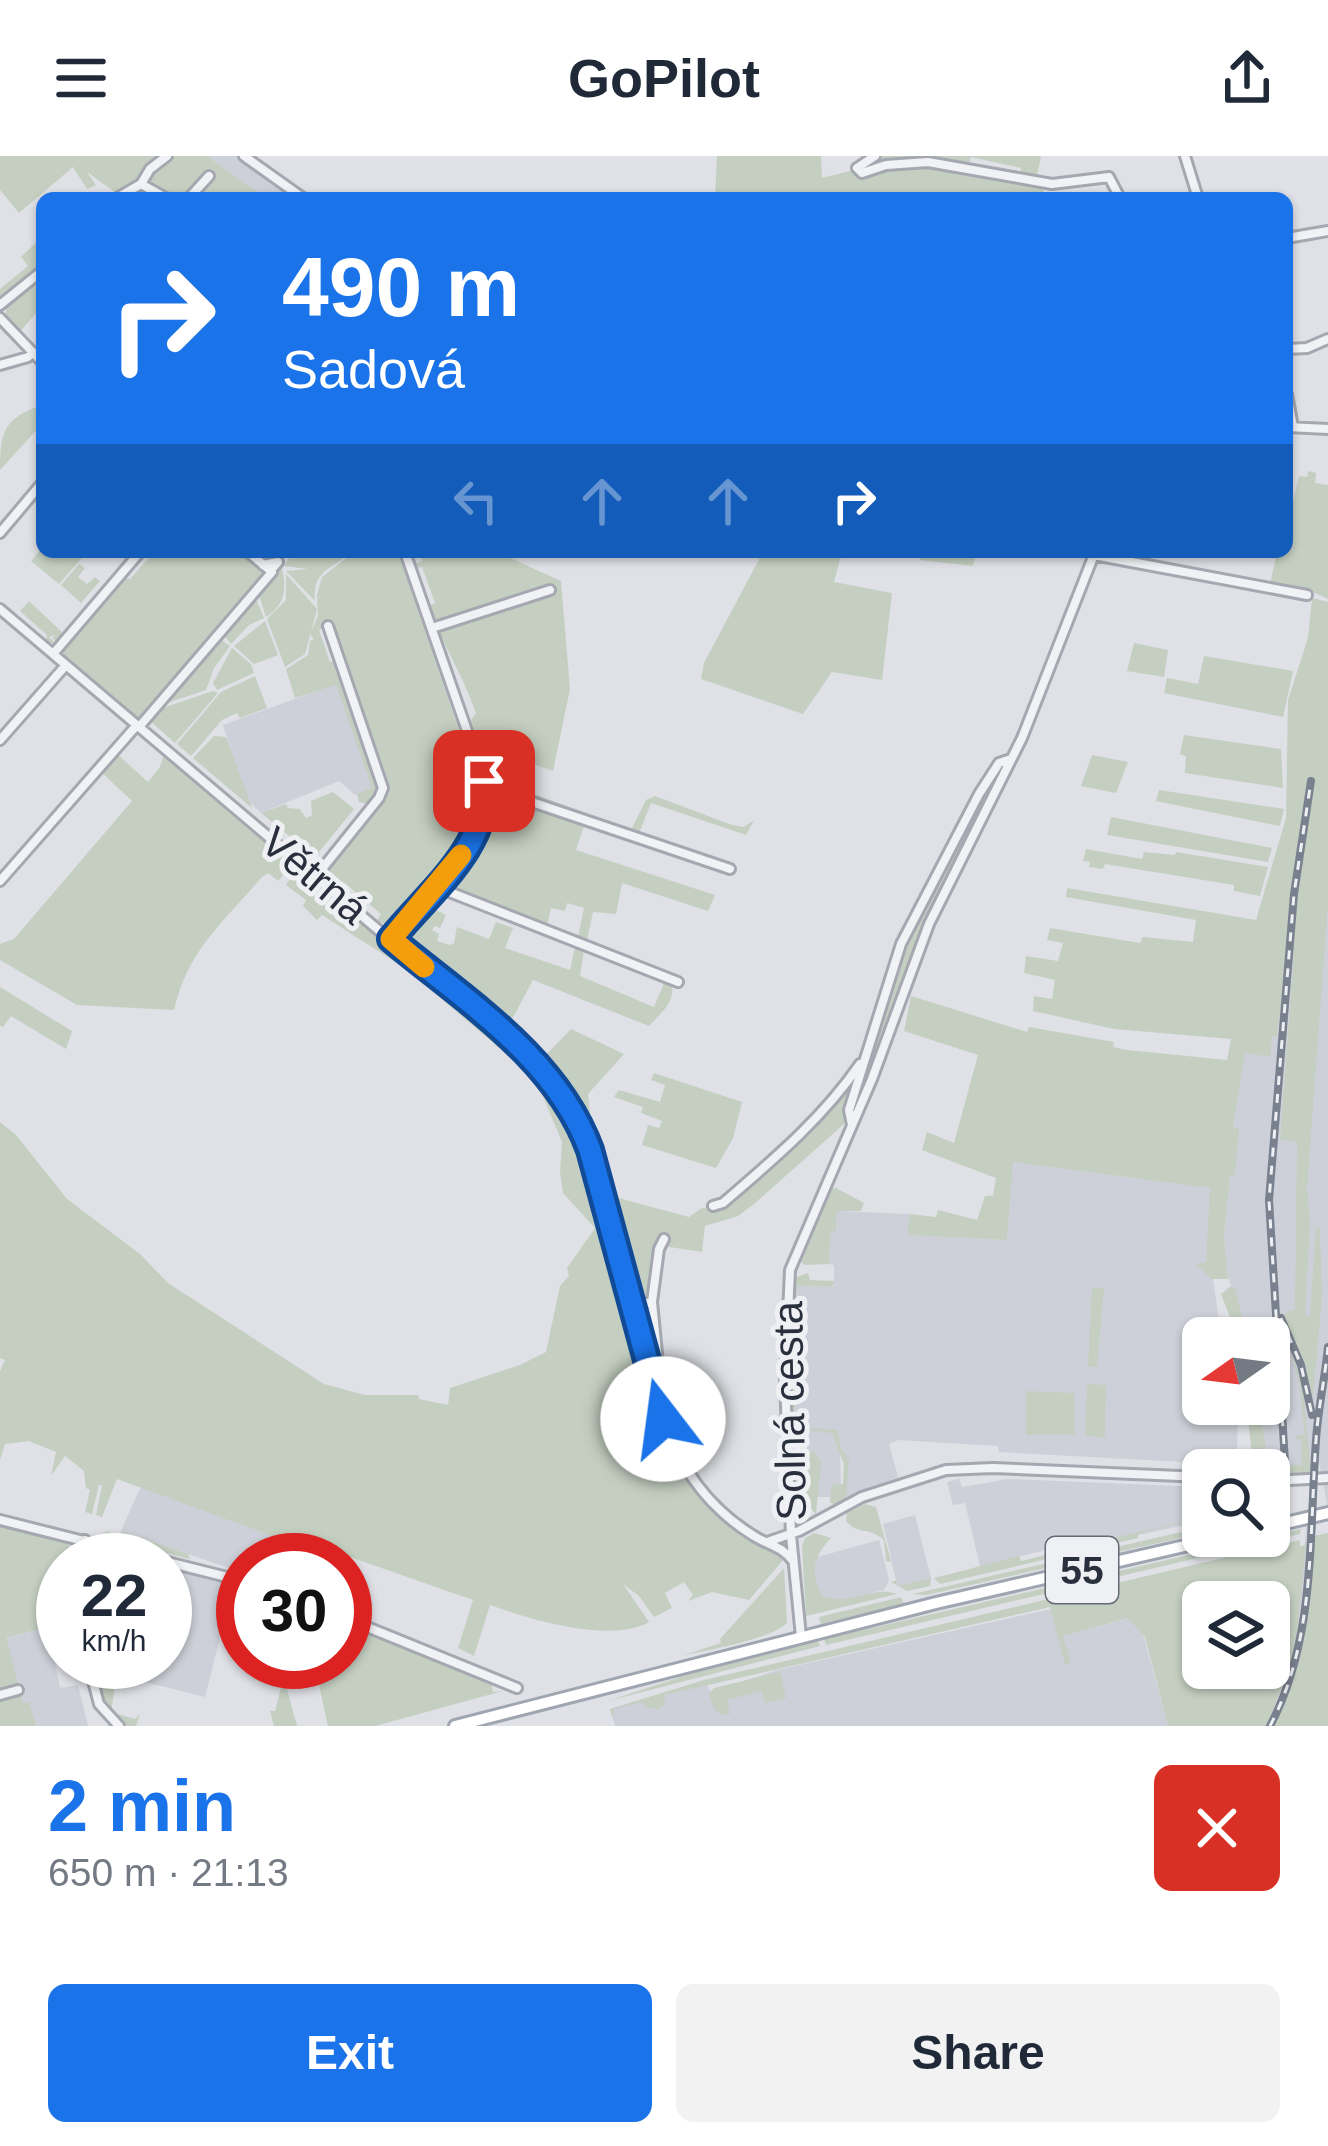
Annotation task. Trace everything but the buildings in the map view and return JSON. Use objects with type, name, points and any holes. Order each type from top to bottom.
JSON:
[{"type":"main road","points":[[1290,1522],[1324,1514]]},
{"type":"main road","name":"55","points":[[455,1726],[801,1637],[1182,1547]]},
{"type":"street","points":[[127,192],[166,156]]},
{"type":"street","points":[[244,156],[295,192]]},
{"type":"street","points":[[875,156],[857,168],[862,173],[898,163],[952,164],[1052,184],[1110,177],[1117,192]]},
{"type":"street","points":[[1185,156],[1196,192]]},
{"type":"street","points":[[193,192],[208,176]]},
{"type":"street","points":[[141,184],[158,192]]},
{"type":"street","points":[[1293,237],[1328,231]]},
{"type":"street","points":[[0,305],[36,276]]},
{"type":"street","points":[[0,317],[36,355]]},
{"type":"street","points":[[1293,349],[1328,338]]},
{"type":"street","points":[[0,365],[33,352]]},
{"type":"street","points":[[1293,427],[1328,429]]},
{"type":"street","points":[[0,533],[36,490]]},
{"type":"street","points":[[53,654],[135,558]]},
{"type":"street","points":[[0,881],[138,726],[267,568],[255,558]]},
{"type":"street","points":[[391,939],[477,833],[485,791],[407,558]]},
{"type":"street","name":"Solná cesta","points":[[801,1637],[791,1535],[785,1379],[787,1285],[795,1255],[852,1126],[929,923],[1011,759],[1092,558]]},
{"type":"street","points":[[1115,558],[1307,595]]},
{"type":"street","points":[[432,628],[550,590]]},
{"type":"street","name":"Větrná","points":[[0,609],[537,1063],[567,1100],[590,1150],[663,1419],[684,1467],[713,1504],[793,1561]]},
{"type":"street","points":[[317,875],[383,788],[328,626]]},
{"type":"street","points":[[0,740],[66,664]]},
{"type":"street","name":"Solná cesta","points":[[852,1126],[848,1117],[864,1058],[904,938],[988,780],[999,763],[1011,759]]},
{"type":"street","points":[[485,791],[514,796],[730,868]]},
{"type":"street","points":[[437,884],[678,982]]},
{"type":"street","points":[[713,1206],[723,1203],[792,1144],[839,1095],[864,1058]]},
{"type":"street","points":[[658,1363],[652,1302],[664,1239]]},
{"type":"street","points":[[633,1306],[652,1302]]},
{"type":"street","points":[[768,1542],[891,1486],[954,1469],[1182,1477]]},
{"type":"street","points":[[1290,1480],[1328,1478]]},
{"type":"street","points":[[790,1510],[800,1521],[816,1521]]},
{"type":"street","points":[[0,1520],[56,1533]]},
{"type":"street","points":[[372,1629],[517,1688]]},
{"type":"street","points":[[495,1693],[500,1681]]},
{"type":"street","points":[[96,1689],[100,1704],[119,1726]]},
{"type":"street","points":[[0,1695],[18,1690]]},
{"type":"shaded area","points":[[207,156],[244,156],[293,192],[258,192]]},
{"type":"shaded area","points":[[336,684],[373,789],[355,795],[339,781],[261,813],[246,799],[223,725]]},
{"type":"shaded area","points":[[1291,765],[1328,765],[1328,1509],[1319,1462],[1301,1654],[1290,1687],[1311,1476],[1290,1465],[1290,1449],[1265,1449],[1262,1425],[1290,1425],[1290,1317],[1241,1317],[1226,1270],[1224,1236],[1238,1128],[1233,1128],[1253,998],[1285,850]]},
{"type":"shaded area","points":[[1012,1162],[1212,1188],[1209,1252],[1219,1317],[1182,1317],[1182,1425],[1238,1425],[1237,1449],[1182,1449],[1182,1462],[999,1452],[998,1446],[898,1440],[889,1444],[898,1477],[846,1501],[848,1459],[840,1450],[841,1497],[812,1497],[805,1451],[810,1431],[819,1430],[798,1427],[795,1416],[797,1286],[834,1287],[834,1265],[829,1264],[837,1211],[909,1214],[909,1235],[1007,1240]]},
{"type":"shaded area","points":[[959,1479],[962,1487],[1008,1479],[1182,1486],[1182,1526],[1093,1545],[1091,1539],[980,1566],[965,1503],[953,1505],[947,1482]]},
{"type":"shaded area","points":[[141,1486],[265,1533],[216,1533],[216,1564],[192,1555],[192,1533],[121,1531]]},
{"type":"shaded area","points":[[915,1515],[931,1578],[898,1586],[883,1524]]},
{"type":"shaded area","points":[[879,1540],[889,1580],[884,1590],[821,1605],[810,1559]]},
{"type":"shaded area","points":[[192,1572],[216,1578],[216,1654],[205,1697],[173,1689],[192,1689]]},
{"type":"shaded area","points":[[1051,1609],[1059,1637],[1129,1618],[1137,1625],[1168,1726],[615,1726],[610,1709],[707,1684],[710,1692],[777,1670]]},
{"type":"shaded area","points":[[36,1630],[36,1689],[79,1689],[88,1726],[36,1726],[23,1703],[11,1660],[0,1658],[0,1632],[7,1638]]},
{"type":"shaded area","points":[[1281,1689],[1289,1689],[1273,1726],[1267,1726]]},
{"type":"green space","points":[[0,156],[207,156],[258,192],[115,192],[87,172],[96,185],[87,189],[73,167],[44,192],[36,192],[36,199],[19,213],[0,190]]},
{"type":"green space","points":[[717,156],[821,156],[822,178],[906,164],[965,169],[1043,187],[1043,192],[715,192]]},
{"type":"green space","points":[[879,156],[1041,156],[1037,176],[971,157],[969,163],[936,158],[865,168],[865,162]]},
{"type":"green space","points":[[36,243],[36,271],[0,299],[0,289],[28,266],[21,257]]},
{"type":"green space","points":[[36,281],[36,313],[20,332],[5,317],[7,305]]},
{"type":"green space","points":[[36,408],[36,431],[0,470],[7,428],[19,415]]},
{"type":"green space","points":[[1308,471],[1316,473],[1315,483],[1328,485],[1328,599],[1270,584],[1276,558],[1293,558],[1293,501],[1299,476],[1307,477]]},
{"type":"green space","points":[[36,555],[82,558],[59,584],[31,561]]},
{"type":"green space","points":[[149,558],[247,558],[268,577],[139,722],[63,654],[64,646],[123,577],[130,579]]},
{"type":"green space","points":[[289,558],[342,558],[320,576],[315,601],[286,571],[308,569],[284,566]]},
{"type":"green space","points":[[346,558],[400,558],[481,795],[477,821],[468,837],[399,921],[390,925],[377,921],[381,914],[346,884],[339,890],[326,874],[388,787],[331,625],[319,630],[330,662],[337,660],[335,669],[377,780],[377,792],[368,804],[359,802],[357,794],[372,788],[336,685],[295,698],[286,669],[308,655],[322,577]]},
{"type":"green space","points":[[510,558],[561,581],[570,689],[553,771],[496,751],[503,774],[513,786],[631,830],[646,800],[655,796],[732,825],[744,827],[754,820],[746,835],[651,803],[638,836],[492,785],[471,720],[476,713],[429,606],[435,603],[422,567],[417,568],[416,563]]},
{"type":"green space","points":[[760,558],[840,558],[834,582],[892,593],[882,680],[832,672],[803,714],[701,679],[704,663]]},
{"type":"green space","points":[[920,558],[975,558],[973,566]]},
{"type":"green space","points":[[79,564],[85,568],[78,577],[87,584],[95,577],[100,581],[81,603],[61,585]]},
{"type":"green space","points":[[277,568],[282,568],[283,596],[266,617],[259,595]]},
{"type":"green space","points":[[286,574],[317,609],[305,654],[285,667],[267,619],[286,600]]},
{"type":"green space","points":[[1312,598],[1328,602],[1328,903],[1307,1189],[1305,1316],[1310,1315],[1316,1228],[1320,1228],[1322,1295],[1313,1399],[1290,1332],[1290,1317],[1282,1315],[1295,1309],[1297,1141],[1280,1140],[1294,954],[1289,952],[1314,781],[1308,780],[1277,1036],[1272,1036],[1270,1057],[1245,1053],[1233,1127],[1239,1128],[1235,1175],[1230,1176],[1224,1236],[1228,1279],[1212,1279],[1196,1264],[1206,1262],[1210,1188],[1013,1162],[1007,1240],[908,1235],[909,1214],[936,1217],[938,1210],[977,1220],[985,1196],[993,1196],[996,1178],[922,1150],[927,1132],[954,1143],[978,1055],[904,1031],[911,996],[1027,1032],[1029,1027],[1114,1042],[1113,1047],[1127,1050],[1227,1060],[1231,1039],[1114,1029],[1033,1011],[1034,996],[1052,999],[1055,980],[1024,973],[1026,956],[1058,961],[1063,943],[1047,940],[1050,928],[1140,943],[1143,937],[1193,942],[1196,920],[1066,897],[1067,888],[1256,920],[1286,818],[1288,700],[1308,638]]},
{"type":"green space","points":[[256,599],[264,618],[249,625],[231,644],[224,635]]},
{"type":"green space","points":[[29,601],[65,635],[57,642],[52,638],[55,635],[49,637],[55,643],[45,643],[47,635],[20,611]]},
{"type":"green space","points":[[265,621],[278,655],[254,664],[234,646]]},
{"type":"green space","points":[[220,639],[230,646],[206,690],[161,705]]},
{"type":"green space","points":[[1134,643],[1168,650],[1164,677],[1127,671]]},
{"type":"green space","points":[[232,648],[251,664],[254,673],[217,690],[213,683]]},
{"type":"green space","points":[[1204,656],[1293,671],[1283,717],[1164,693],[1167,678],[1198,684]]},
{"type":"green space","points":[[255,676],[267,708],[222,720],[191,756],[177,744],[221,692]]},
{"type":"green space","points":[[218,693],[175,743],[149,720],[157,710]]},
{"type":"green space","points":[[1184,735],[1281,749],[1283,788],[1185,773],[1186,756],[1180,754]]},
{"type":"green space","points":[[214,736],[226,737],[252,808],[193,758]]},
{"type":"green space","points":[[116,753],[148,782],[164,754],[287,857],[289,869],[278,881],[268,873],[261,878],[208,939],[188,971],[174,1010],[77,1005],[0,960],[0,944],[14,939],[132,801],[100,771]]},
{"type":"green space","points":[[1092,755],[1128,762],[1116,793],[1081,786]]},
{"type":"green space","points":[[1003,763],[914,946],[852,1113],[900,950],[982,793]]},
{"type":"green space","points":[[1159,790],[1284,809],[1280,826],[1156,801]]},
{"type":"green space","points":[[333,792],[354,809],[315,857],[261,813],[286,804],[300,809],[306,818],[312,815],[311,801]]},
{"type":"green space","points":[[495,796],[584,826],[576,850],[715,895],[708,911],[622,883],[616,914],[593,912],[587,940],[578,937],[584,908],[567,903],[565,911],[551,908],[547,926],[452,889],[452,874],[457,876],[486,839],[481,834]]},
{"type":"green space","points":[[1111,817],[1272,848],[1268,862],[1107,835]]},
{"type":"green space","points":[[1086,849],[1142,859],[1144,852],[1176,852],[1268,867],[1260,896],[1234,891],[1234,885],[1105,864],[1103,869],[1089,867],[1090,862],[1083,861]]},
{"type":"green space","points":[[295,871],[304,871],[531,1063],[551,1089],[592,1176],[627,1301],[622,1312],[630,1313],[672,1449],[702,1497],[724,1520],[749,1541],[784,1559],[749,1600],[712,1592],[688,1601],[693,1595],[684,1582],[665,1593],[672,1608],[654,1617],[623,1584],[649,1622],[614,1631],[570,1627],[490,1605],[474,1656],[458,1648],[473,1600],[372,1565],[372,1533],[264,1533],[117,1479],[102,1517],[96,1515],[102,1485],[92,1514],[85,1512],[90,1490],[84,1471],[65,1456],[51,1476],[56,1452],[29,1441],[5,1444],[0,1460],[0,1371],[5,1360],[0,1358],[0,1122],[67,1199],[140,1254],[168,1283],[324,1384],[365,1395],[418,1395],[448,1405],[450,1388],[546,1352],[560,1286],[569,1276],[567,1268],[595,1228],[563,1193],[562,1142],[542,1094],[518,1064],[406,969],[322,915],[317,920],[303,906],[306,900],[286,885]]},
{"type":"green space","points":[[445,894],[445,902],[440,900],[436,910],[446,915],[440,928],[432,930],[439,934],[437,941],[454,943],[457,927],[489,939],[496,922],[513,928],[505,948],[570,970],[575,947],[584,950],[580,976],[654,1007],[664,983],[672,983],[669,1002],[649,1026],[533,980],[511,1021],[547,1054],[571,1029],[624,1054],[588,1094],[591,1123],[587,1126],[555,1073],[406,945],[406,927],[434,896]]},
{"type":"green space","points":[[0,987],[72,1031],[66,1049],[11,1016],[0,1026]]},
{"type":"green space","points":[[861,1067],[844,1124],[738,1216],[705,1226],[702,1252],[663,1246],[664,1239],[657,1241],[648,1296],[655,1364],[611,1196],[689,1217],[702,1208],[717,1209],[839,1098]]},
{"type":"green space","points":[[654,1073],[742,1102],[733,1138],[716,1168],[642,1145],[648,1125],[659,1128],[662,1121],[641,1113],[643,1107],[614,1097],[619,1090],[660,1102],[665,1085],[651,1080]]},
{"type":"green space","points":[[836,1188],[864,1203],[861,1211],[837,1211],[829,1264],[804,1265],[798,1256],[828,1189]]},
{"type":"green space","points":[[808,1273],[810,1280],[834,1281],[833,1287],[797,1286],[795,1416],[798,1427],[838,1430],[840,1447],[849,1459],[846,1501],[834,1505],[831,1485],[843,1484],[844,1464],[832,1433],[810,1431],[798,1439],[789,1422],[792,1279]]},
{"type":"green space","points":[[1092,1287],[1104,1288],[1097,1367],[1088,1366]]},
{"type":"green space","points":[[1235,1287],[1242,1317],[1230,1317],[1221,1294]]},
{"type":"green space","points":[[1290,1349],[1303,1386],[1311,1475],[1290,1476],[1290,1465],[1302,1465],[1301,1442],[1294,1436],[1305,1435]]},
{"type":"green space","points":[[1106,1385],[1105,1437],[1085,1436],[1087,1386]]},
{"type":"green space","points":[[1026,1391],[1074,1393],[1075,1434],[1026,1435]]},
{"type":"green space","points":[[1249,1425],[1263,1425],[1266,1449],[1251,1449]]},
{"type":"green space","points":[[806,1449],[817,1454],[821,1464],[816,1514],[795,1491],[791,1454]]},
{"type":"green space","points":[[865,1504],[876,1507],[891,1562],[886,1561],[884,1540],[846,1521],[847,1513]]},
{"type":"green space","points":[[1182,1521],[1138,1534],[1138,1538],[940,1584],[934,1578],[1019,1556],[1021,1561]]},
{"type":"green space","points":[[0,1526],[36,1535],[36,1630],[6,1638],[19,1686],[0,1691]]},
{"type":"green space","points":[[1182,1532],[1182,1538],[926,1595],[913,1594]]},
{"type":"green space","points":[[814,1533],[831,1538],[815,1566],[823,1596],[897,1594],[806,1616],[802,1546]]},
{"type":"green space","points":[[1328,1533],[1328,1726],[1273,1726],[1300,1658],[1313,1536]]},
{"type":"green space","points":[[1300,1540],[1300,1546],[1306,1545],[1290,1664],[1290,1581],[1182,1581],[1182,1689],[1281,1689],[1267,1726],[1168,1726],[1145,1637],[1128,1618],[1063,1636],[1071,1663],[1065,1665],[1050,1607],[664,1695],[665,1704],[658,1709],[642,1702],[614,1709],[613,1718],[610,1709],[704,1680],[1228,1557],[1290,1557],[1290,1542]]},
{"type":"green space","points":[[1182,1556],[1202,1557],[826,1645],[824,1639]]},
{"type":"green space","points":[[784,1568],[787,1623],[753,1639],[681,1656],[721,1643]]},
{"type":"green space","points":[[931,1578],[930,1586],[907,1591],[898,1586]]},
{"type":"green space","points":[[901,1597],[904,1604],[821,1624],[819,1617]]},
{"type":"green space","points":[[372,1635],[491,1681],[493,1692],[503,1691],[375,1726],[328,1726],[320,1689],[372,1689]]},
{"type":"green space","points":[[818,1640],[820,1646],[608,1701],[711,1667]]},
{"type":"green space","points":[[780,1672],[786,1698],[765,1703],[761,1691],[727,1700],[730,1714],[714,1709],[709,1693],[714,1688]]},
{"type":"green space","points":[[101,1689],[115,1689],[111,1712],[104,1702]]},
{"type":"green space","points":[[281,1689],[287,1689],[297,1726],[274,1726],[270,1711],[275,1711]]},
{"type":"green space","points":[[20,1693],[23,1703],[29,1702],[36,1726],[0,1726],[0,1698]]},
{"type":"green space","points":[[111,1712],[135,1719],[140,1714],[136,1726],[126,1726]]},
{"type":"railway","points":[[1284,1449],[1269,1200],[1294,894],[1311,781]]},
{"type":"railway","points":[[1290,1339],[1312,1415]]},
{"type":"railway","points":[[1270,1726],[1285,1693],[1303,1623],[1317,1428],[1328,1347]]},
{"type":"slow traffic","points":[[424,967],[391,939],[461,855]]},
{"type":"route","points":[[484,781],[484,808],[477,833],[391,939],[537,1063],[574,1112],[590,1150],[663,1419]]}]
